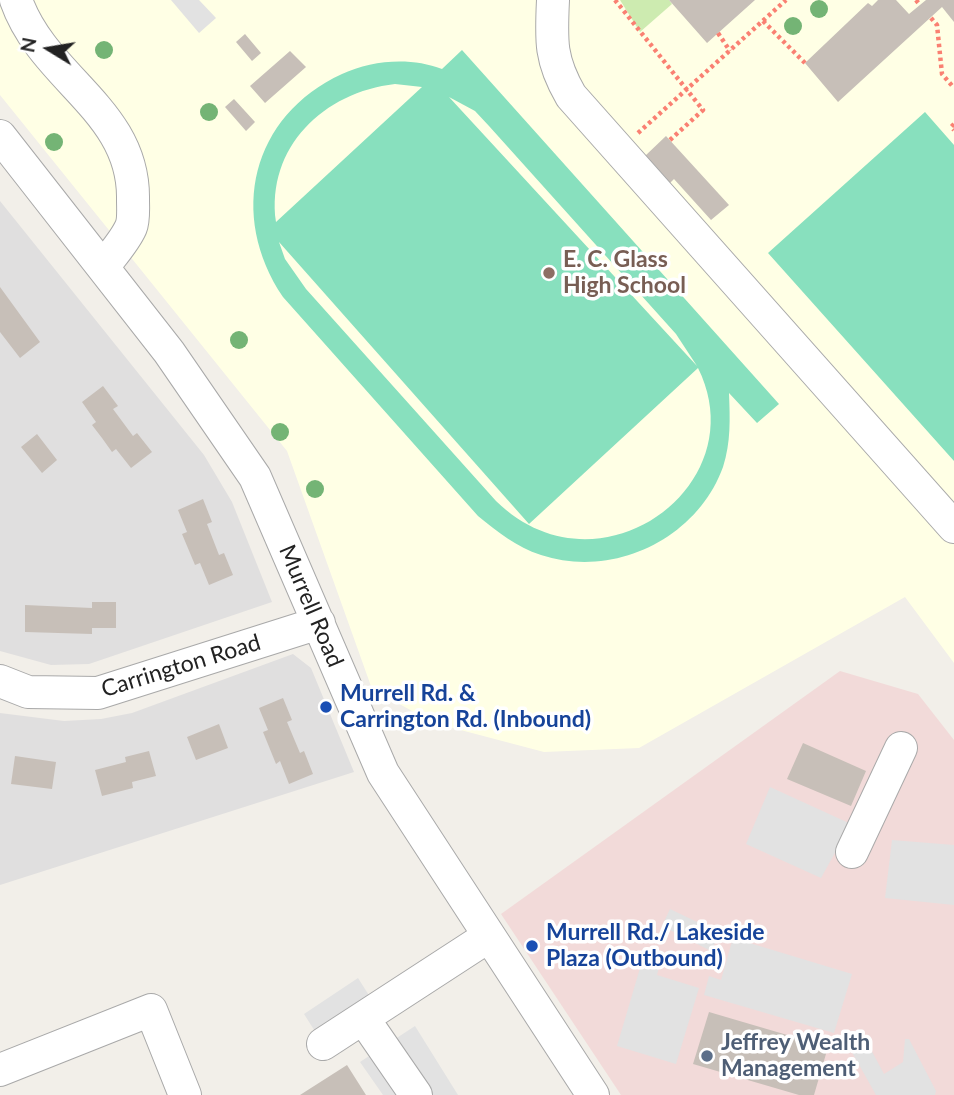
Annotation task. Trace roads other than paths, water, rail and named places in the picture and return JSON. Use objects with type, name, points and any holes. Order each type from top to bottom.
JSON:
[{"type":"street","points":[[16,0],[24,23],[39,46],[116,130],[125,149],[133,183],[132,226],[103,267]]},
{"type":"street","points":[[553,0],[551,46],[556,69],[571,96],[954,527]]},
{"type":"street","name":"Murrell Road","points":[[0,136],[169,352],[256,477],[383,773],[593,1095]]},
{"type":"street","name":"Carrington Road","points":[[0,681],[28,692],[98,693],[318,622]]},
{"type":"street","points":[[852,852],[887,757]]},
{"type":"street","points":[[323,1044],[489,936]]},
{"type":"street","points":[[0,1070],[152,1010],[185,1095]]},
{"type":"street","points":[[363,1018],[416,1095]]},
{"type":"place","name":"E. C. Glass High School","points":[[549,273]]},
{"type":"place","name":"Murrell Rd. & Carrington Rd. (Inbound)","points":[[326,707]]},
{"type":"place","name":"Murrell Rd./ Lakeside Plaza (Outbound)","points":[[532,946]]},
{"type":"place","name":"Jeffrey Wealth Management","points":[[707,1056]]}]
